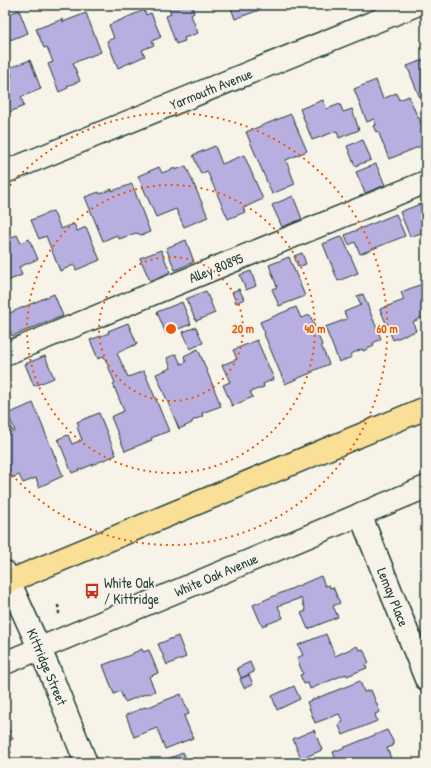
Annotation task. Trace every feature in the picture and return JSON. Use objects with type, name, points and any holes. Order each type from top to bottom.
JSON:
[{"type":"main road","points":[[6,579],[426,408]]},
{"type":"street","name":"Yarmouth Avenue","points":[[5,172],[416,5]]},
{"type":"street","name":"Alley 80895","points":[[5,354],[426,182]]},
{"type":"street","name":"White Oak Avenue","points":[[5,663],[426,487]]},
{"type":"street","name":"Lemay Place","points":[[360,514],[426,679]]},
{"type":"street","name":"Kittridge Street","points":[[6,579],[50,672],[86,763]]},
{"type":"path","points":[[58,604],[59,613],[61,616]]},
{"type":"building","points":[[168,5],[201,5],[193,8],[194,13],[191,15],[198,33],[184,38],[185,41],[176,44],[166,16],[171,14]]},
{"type":"building","points":[[230,5],[257,5],[259,10],[235,19]]},
{"type":"building","points":[[19,10],[28,33],[10,40],[5,29],[5,16]]},
{"type":"building","points":[[144,10],[146,15],[151,13],[161,37],[152,41],[154,45],[142,50],[145,56],[118,68],[107,41],[114,38],[109,25]]},
{"type":"building","points":[[86,13],[101,52],[73,63],[80,81],[67,86],[68,88],[59,92],[48,64],[53,62],[47,47],[44,48],[36,29],[63,19],[63,22]]},
{"type":"building","points":[[426,59],[426,108],[424,108],[407,66]]},
{"type":"building","points":[[30,60],[41,89],[21,97],[24,106],[5,114],[5,79],[12,76],[9,68]]},
{"type":"building","points":[[376,80],[383,99],[396,93],[399,100],[409,96],[426,135],[426,144],[389,159],[378,131],[376,132],[373,126],[376,125],[374,119],[367,122],[354,89]]},
{"type":"building","points":[[323,100],[327,109],[340,104],[343,112],[352,109],[359,130],[339,138],[337,131],[312,140],[300,109]]},
{"type":"building","points":[[291,114],[307,151],[286,160],[295,184],[272,194],[246,132]]},
{"type":"building","points":[[363,140],[371,160],[355,166],[347,146]]},
{"type":"building","points":[[215,146],[222,164],[244,155],[263,199],[243,208],[245,212],[228,219],[207,171],[201,174],[193,155]]},
{"type":"building","points":[[376,164],[385,185],[365,193],[356,172]]},
{"type":"building","points":[[186,166],[208,217],[184,227],[176,209],[156,217],[138,176],[159,167],[162,173]]},
{"type":"building","points":[[132,184],[150,232],[142,235],[136,233],[119,239],[117,235],[103,241],[85,197],[99,192],[100,194],[112,189],[112,191]]},
{"type":"building","points":[[293,196],[302,219],[282,227],[272,205]]},
{"type":"building","points":[[420,204],[426,218],[426,231],[410,237],[400,212]]},
{"type":"building","points":[[53,211],[61,229],[74,224],[77,231],[86,227],[100,260],[76,270],[74,265],[60,271],[46,236],[39,239],[31,220]]},
{"type":"building","points":[[396,214],[405,236],[360,254],[355,242],[349,245],[345,235]]},
{"type":"building","points":[[17,235],[21,243],[29,239],[38,259],[19,267],[22,275],[5,282],[5,240]]},
{"type":"building","points":[[342,236],[358,273],[338,281],[323,244]]},
{"type":"building","points":[[186,240],[194,262],[175,270],[166,248]]},
{"type":"building","points":[[161,250],[170,272],[150,281],[140,258]]},
{"type":"building","points":[[302,253],[306,264],[298,267],[294,256]]},
{"type":"building","points":[[289,257],[305,296],[279,306],[272,289],[277,287],[269,265]]},
{"type":"building","points":[[251,271],[256,286],[246,290],[240,275]]},
{"type":"building","points":[[422,284],[426,293],[426,306],[422,308],[425,316],[413,322],[416,331],[393,340],[380,309],[404,300],[401,292]]},
{"type":"building","points":[[239,289],[244,299],[236,303],[232,292]]},
{"type":"building","points":[[206,291],[215,313],[196,321],[186,299]]},
{"type":"building","points":[[54,294],[63,316],[12,336],[5,320],[5,315]]},
{"type":"building","points":[[363,294],[381,339],[373,343],[374,346],[351,354],[352,357],[339,362],[325,327],[347,319],[344,312],[361,305],[357,296]]},
{"type":"building","points":[[182,302],[191,324],[166,334],[157,312]]},
{"type":"building","points":[[296,307],[301,318],[310,315],[329,364],[285,384],[260,322]]},
{"type":"building","points":[[128,323],[137,344],[117,353],[128,377],[144,371],[169,431],[125,451],[111,417],[124,411],[104,356],[98,359],[90,340],[109,333],[108,331]]},
{"type":"building","points":[[196,327],[203,343],[190,349],[183,332]]},
{"type":"building","points":[[257,340],[274,379],[263,384],[264,387],[250,392],[253,397],[232,406],[223,385],[230,382],[222,365],[237,359],[233,350]]},
{"type":"building","points":[[198,349],[221,406],[202,413],[203,416],[179,429],[156,374],[171,368],[167,358],[176,354],[181,364],[186,362],[184,356]]},
{"type":"building","points":[[45,356],[54,378],[34,386],[25,364]]},
{"type":"building","points":[[33,403],[63,476],[39,487],[36,478],[23,483],[19,475],[12,478],[6,464],[5,465],[5,415],[6,414],[13,432],[15,431],[8,414]]},
{"type":"building","points":[[99,413],[116,455],[72,473],[58,439],[68,435],[72,444],[82,440],[77,427],[79,426],[77,422]]},
{"type":"building","points":[[426,532],[426,546],[421,534]]},
{"type":"building","points":[[321,576],[325,586],[329,585],[330,588],[333,587],[340,603],[333,606],[338,617],[308,629],[301,613],[306,611],[301,598],[278,606],[283,618],[262,626],[253,605]]},
{"type":"building","points":[[326,634],[335,656],[357,646],[359,650],[363,649],[369,663],[365,665],[367,668],[347,676],[346,674],[310,689],[308,683],[304,684],[300,675],[303,674],[297,658],[303,655],[298,645]]},
{"type":"building","points":[[178,636],[186,657],[167,665],[158,644]]},
{"type":"building","points":[[142,649],[143,652],[149,650],[158,673],[149,677],[155,691],[125,702],[120,691],[114,694],[103,665],[133,654]]},
{"type":"building","points":[[250,662],[254,672],[241,678],[237,668]]},
{"type":"building","points":[[249,675],[253,684],[244,688],[240,679]]},
{"type":"building","points":[[360,681],[364,692],[371,690],[380,712],[375,714],[377,721],[343,735],[338,724],[343,722],[339,714],[315,723],[307,702]]},
{"type":"building","points":[[294,686],[300,699],[277,710],[272,696]]},
{"type":"building","points":[[181,694],[189,714],[184,716],[193,738],[165,749],[157,728],[134,737],[126,715]]},
{"type":"building","points":[[5,723],[13,739],[6,742],[11,753],[5,756]]},
{"type":"building","points":[[314,730],[322,750],[301,759],[293,739]]},
{"type":"building","points":[[387,730],[393,741],[393,746],[387,748],[393,763],[337,763],[333,752]]},
{"type":"building","points":[[183,752],[187,763],[156,763],[178,755]]},
{"type":"building","points":[[243,759],[245,763],[233,763]]},
{"type":"place","name":"White Oak / Kittridge","points":[[92,591]]}]
